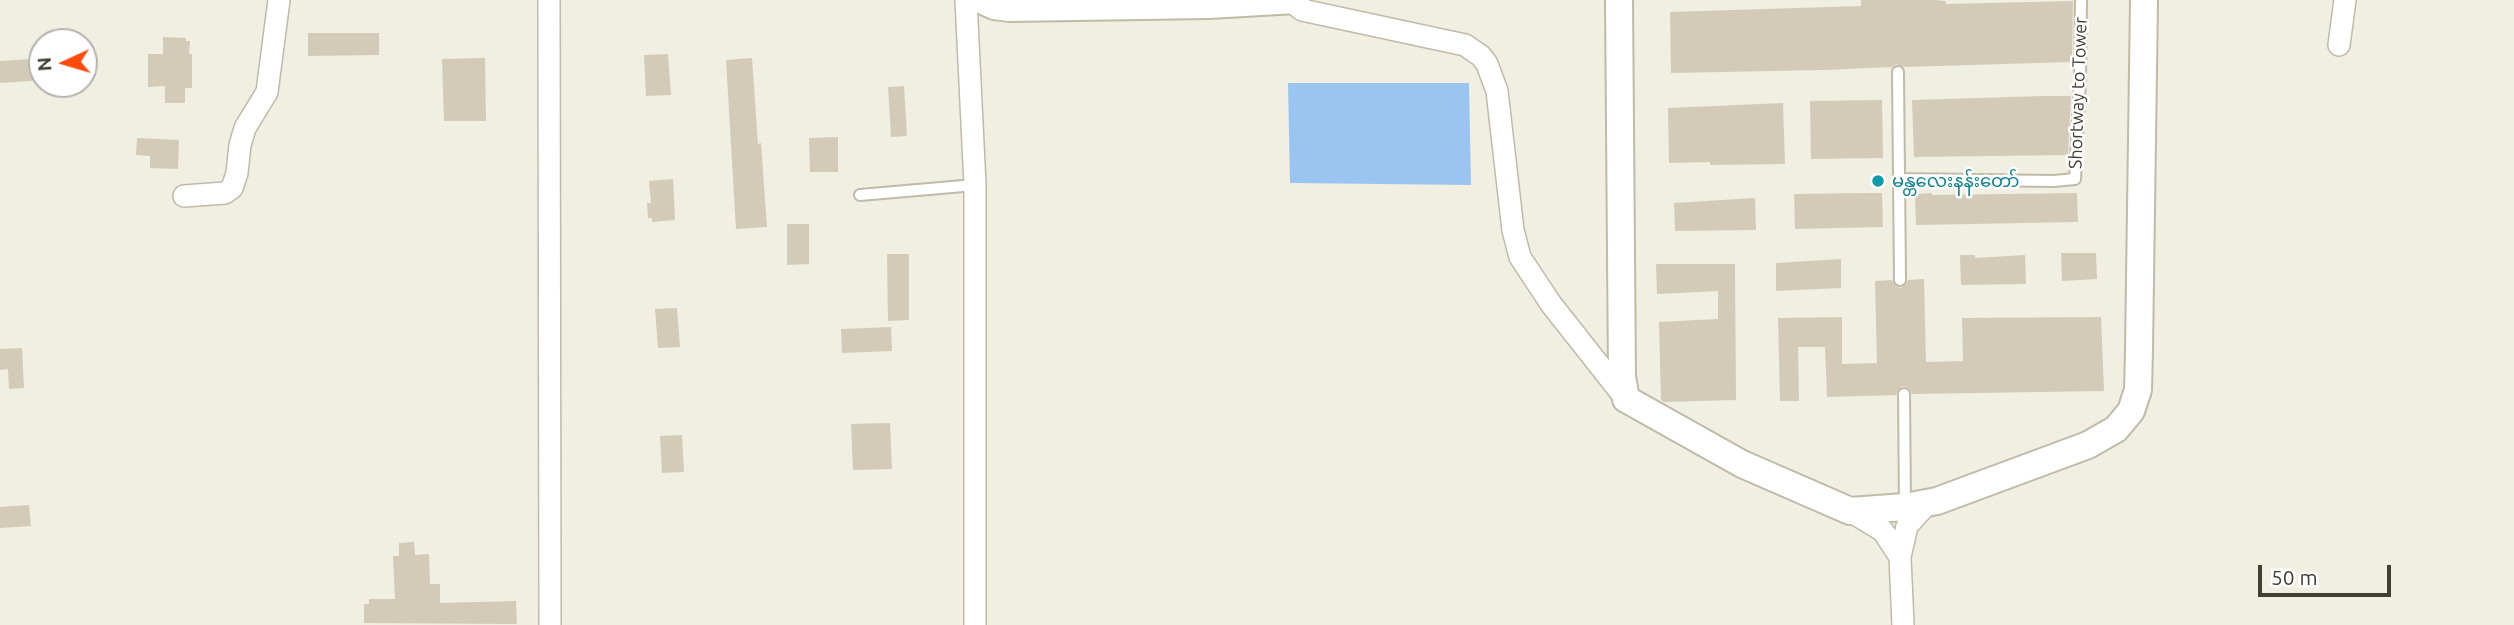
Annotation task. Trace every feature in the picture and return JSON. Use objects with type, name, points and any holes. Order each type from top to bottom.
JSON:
[{"type":"street","points":[[184,197],[225,193],[232,188],[245,128],[267,92],[279,0]]},
{"type":"street","points":[[549,0],[550,625]]},
{"type":"street","points":[[966,0],[975,185],[975,625]]},
{"type":"street","points":[[981,0],[994,6],[1010,8],[1294,1],[1302,10],[1465,45],[1487,64],[1497,92],[1513,230],[1520,257],[1551,304],[1626,399],[1742,464],[1850,511],[1883,531],[1900,557]]},
{"type":"street","points":[[1619,0],[1622,377],[1626,399]]},
{"type":"street","points":[[1850,511],[1916,505],[2088,445],[2116,429],[2131,411],[2138,390],[2144,0]]},
{"type":"street","points":[[2339,45],[2345,0]]},
{"type":"street","points":[[1903,625],[1900,557],[1907,526],[1916,505]]},
{"type":"lane","name":"Shortway to Tower","points":[[1900,179],[2054,181],[2075,178],[2081,0]]},
{"type":"lane","points":[[1898,72],[1900,280]]},
{"type":"lane","points":[[860,195],[975,185]]},
{"type":"lane","points":[[1904,394],[1916,505]]},
{"type":"water","points":[[1288,83],[1469,83],[1471,185],[1290,183]]},
{"type":"building","points":[[1861,0],[1934,0],[1946,1],[1946,4],[2073,1],[2072,62],[1903,67],[1897,64],[1892,67],[1824,70],[1671,73],[1670,12],[1861,6]]},
{"type":"building","points":[[308,33],[379,33],[379,55],[308,56]]},
{"type":"building","points":[[163,37],[186,38],[186,41],[190,41],[192,88],[185,88],[185,103],[165,103],[165,86],[148,87],[148,54],[163,54]]},
{"type":"building","points":[[668,54],[671,95],[646,96],[644,55]]},
{"type":"building","points":[[485,58],[486,121],[444,121],[442,59]]},
{"type":"building","points":[[752,58],[767,227],[736,229],[726,60]]},
{"type":"building","points":[[28,59],[28,81],[0,83],[0,61]]},
{"type":"building","points":[[904,86],[907,136],[891,137],[888,87]]},
{"type":"building","points":[[2071,96],[2068,155],[1914,157],[1912,100]]},
{"type":"building","points":[[1882,100],[1883,158],[1811,159],[1810,101]]},
{"type":"building","points":[[1783,103],[1785,164],[1669,163],[1668,108]]},
{"type":"building","points":[[838,137],[838,172],[810,172],[809,138]]},
{"type":"building","points":[[137,138],[179,140],[178,169],[150,168],[150,156],[136,155]]},
{"type":"building","points":[[673,179],[675,220],[652,222],[652,218],[648,218],[647,203],[651,203],[649,181]]},
{"type":"building","points":[[1882,193],[1883,227],[1795,229],[1794,194]]},
{"type":"building","points":[[2077,193],[2078,222],[1916,225],[1915,194]]},
{"type":"building","points":[[1755,198],[1756,230],[1675,231],[1674,203]]},
{"type":"building","points":[[787,224],[809,224],[809,264],[787,265]]},
{"type":"building","points":[[2061,253],[2096,253],[2097,279],[2062,281]]},
{"type":"building","points":[[887,254],[909,254],[909,320],[888,321]]},
{"type":"building","points":[[1960,255],[1975,255],[1975,258],[2025,255],[2026,284],[1961,285]]},
{"type":"building","points":[[1841,259],[1841,288],[1776,291],[1776,263]]},
{"type":"building","points":[[1656,264],[1735,264],[1736,400],[1661,400],[1659,322],[1718,319],[1718,291],[1657,294]]},
{"type":"building","points":[[1924,279],[1926,362],[1963,361],[1962,318],[2101,317],[2104,391],[1912,394],[1903,386],[1896,395],[1827,397],[1825,347],[1798,347],[1799,401],[1780,401],[1778,318],[1842,317],[1842,364],[1877,363],[1875,281],[1892,280],[1901,288],[1908,280]]},
{"type":"building","points":[[677,308],[680,347],[658,348],[655,309]]},
{"type":"building","points":[[891,327],[892,351],[842,353],[841,329]]},
{"type":"building","points":[[22,348],[24,388],[9,389],[8,369],[0,370],[0,349]]},
{"type":"building","points":[[890,423],[892,469],[853,470],[851,424]]},
{"type":"building","points":[[682,435],[684,472],[662,473],[660,436]]},
{"type":"building","points":[[29,505],[31,526],[0,528],[0,507]]},
{"type":"building","points":[[414,542],[415,555],[429,554],[430,584],[440,584],[440,603],[516,601],[517,624],[364,623],[364,604],[369,604],[369,599],[395,599],[393,556],[399,556],[399,543]]},
{"type":"place","name":"မန္တလေးနန်းတော်","points":[[1878,181]]}]
